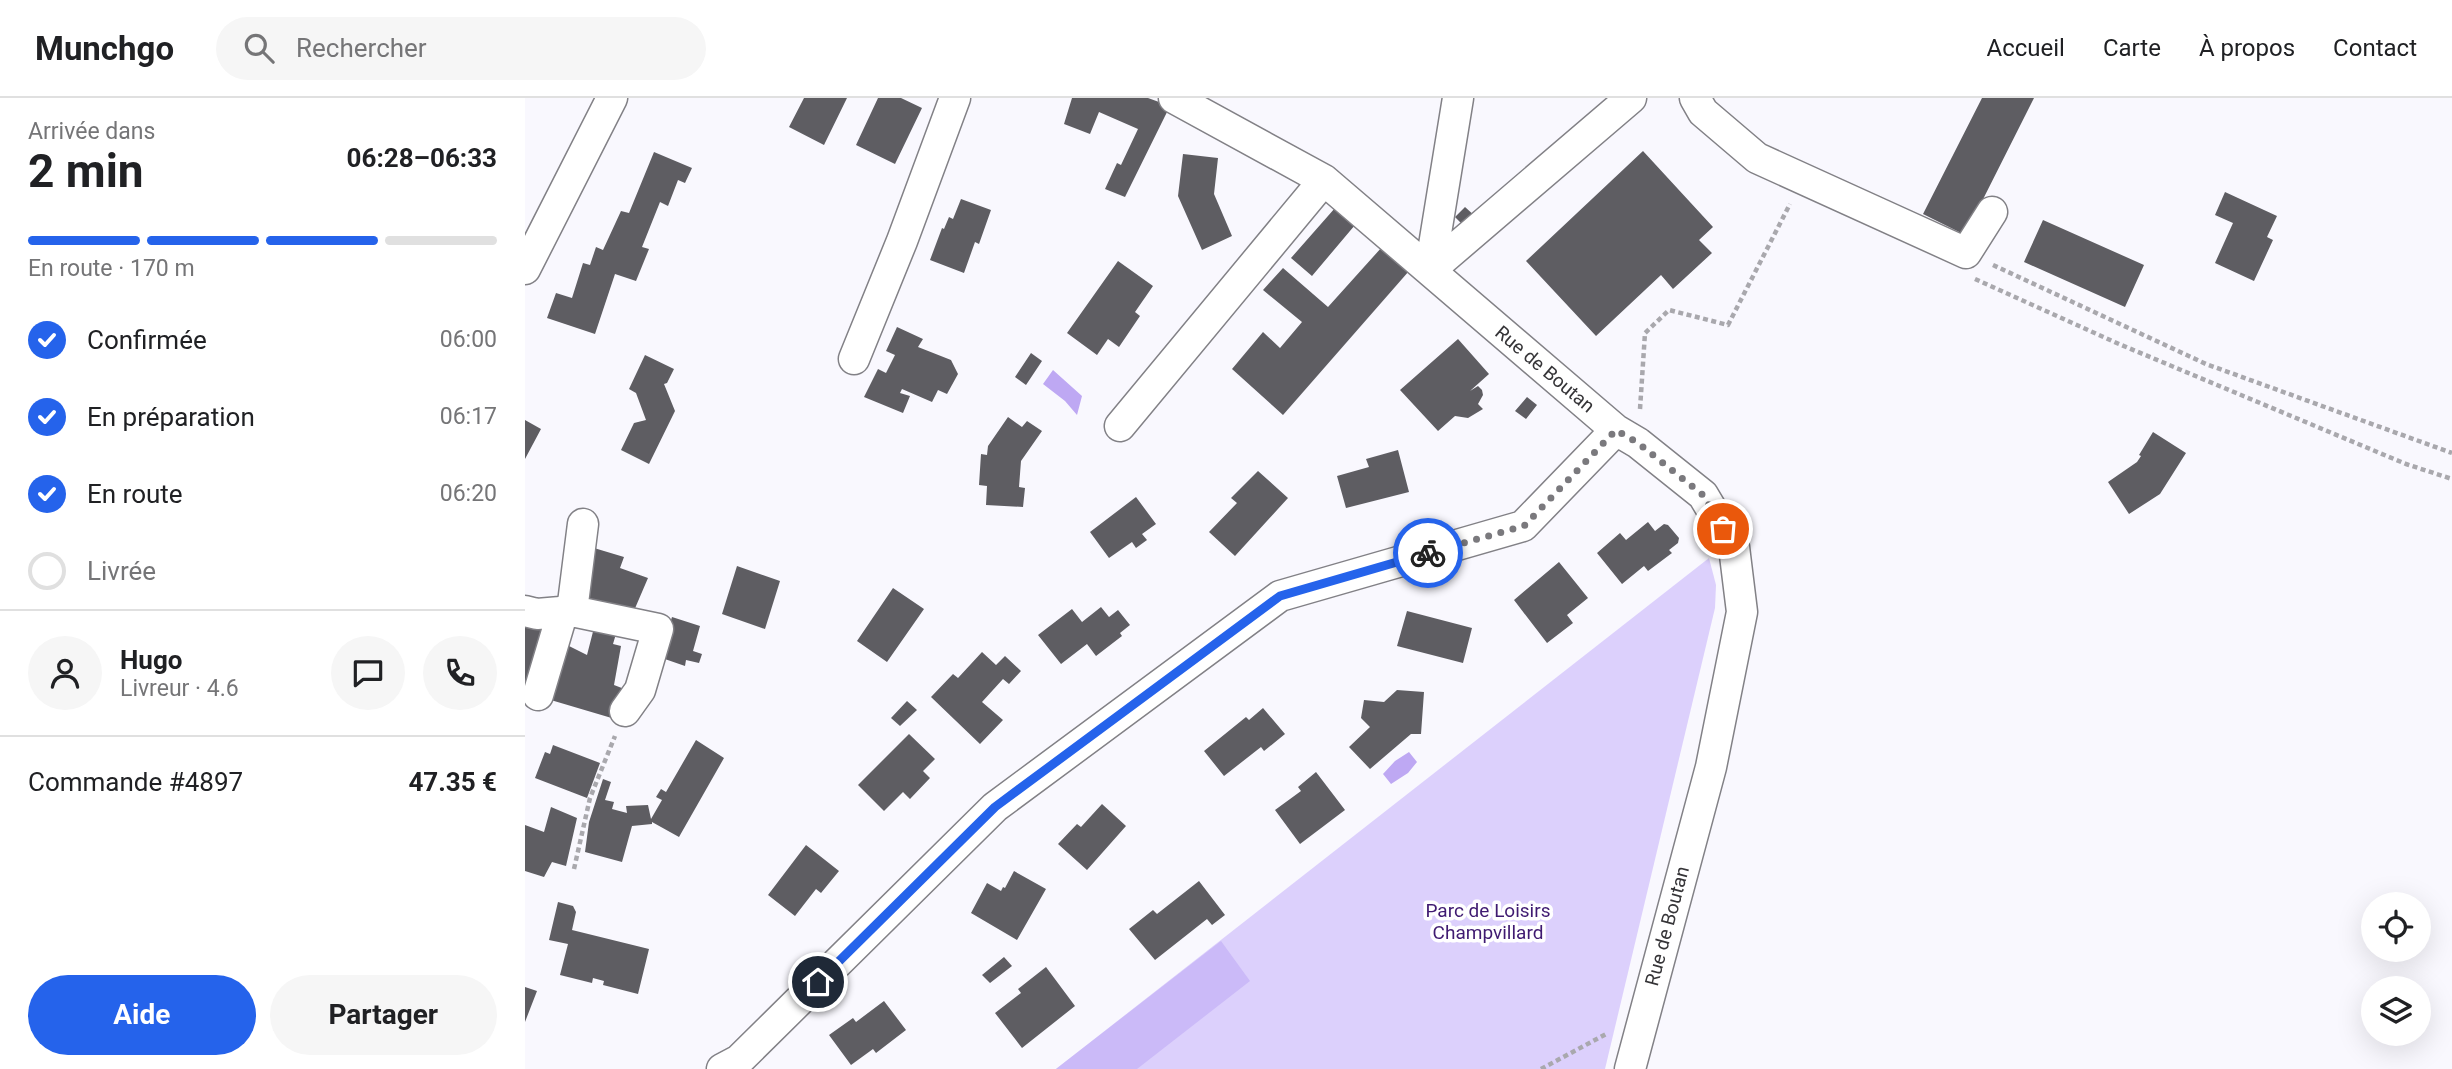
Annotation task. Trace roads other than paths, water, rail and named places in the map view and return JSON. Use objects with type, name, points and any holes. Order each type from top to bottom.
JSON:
[{"type":"street","points":[[525,269],[612,98]]},
{"type":"street","points":[[854,359],[902,241],[955,98]]},
{"type":"street","name":"Rue de Boutan","points":[[1174,98],[1324,180],[1627,436],[1703,495],[1734,547],[1742,612],[1711,767],[1630,1069]]},
{"type":"street","points":[[1430,270],[1458,98]]},
{"type":"street","points":[[1430,270],[1631,98]]},
{"type":"street","points":[[1695,98],[1703,112],[1757,158],[1967,264],[1992,212]]},
{"type":"street","points":[[1120,426],[1324,180]]},
{"type":"street","points":[[723,1069],[739,1060],[995,807],[1280,596],[1524,526],[1627,436]]},
{"type":"street","points":[[538,695],[568,611],[583,524]]},
{"type":"street","points":[[525,611],[537,614],[568,611],[658,629],[640,690],[625,711]]},
{"type":"park label","name":"Parc de Loisirs Champvillard","points":[[1488,921]]}]
